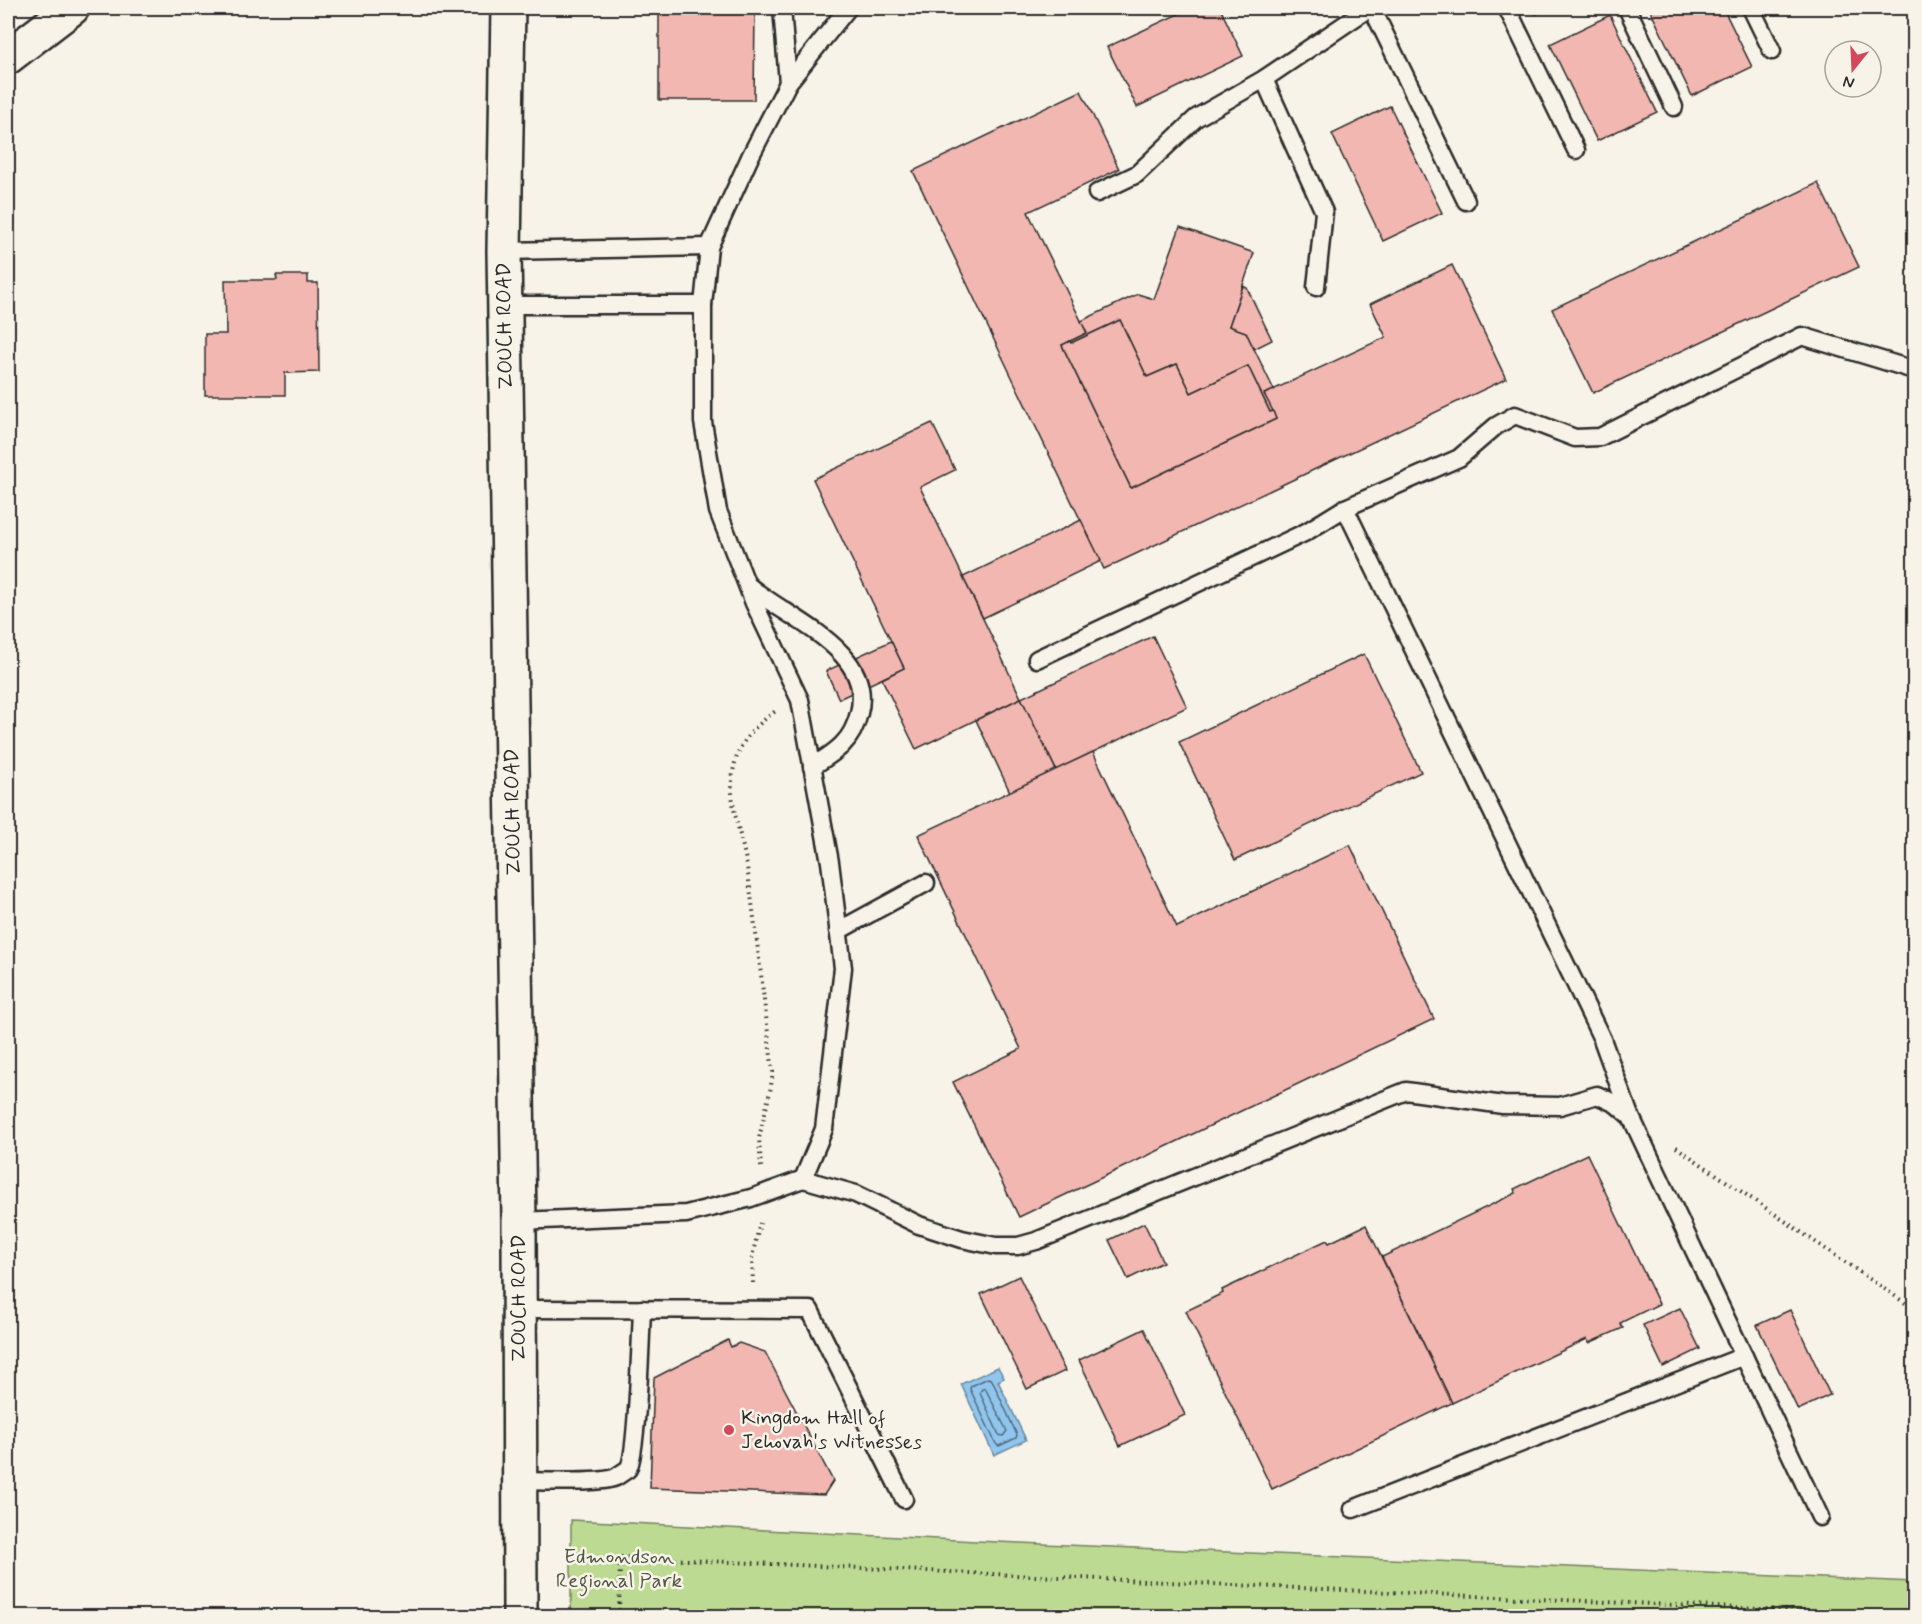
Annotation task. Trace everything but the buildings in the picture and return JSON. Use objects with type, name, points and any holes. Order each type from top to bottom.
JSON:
[{"type":"street","points":[[8,57],[72,8]]},
{"type":"street","name":"ZOUCH ROAD","points":[[508,8],[504,251],[519,1221],[520,1617]]},
{"type":"lane","points":[[782,8],[788,83]]},
{"type":"lane","points":[[803,1179],[824,1128],[843,968],[830,862],[800,699],[746,584],[718,512],[703,422],[703,305],[709,247],[750,157],[788,83],[848,8]]},
{"type":"lane","points":[[1097,193],[1137,174],[1196,118],[1264,79],[1371,8],[1466,201]]},
{"type":"lane","points":[[1508,8],[1576,150]]},
{"type":"lane","points":[[1627,8],[1674,107]]},
{"type":"lane","points":[[1751,8],[1772,51]]},
{"type":"lane","points":[[1264,79],[1324,212],[1316,287]]},
{"type":"lane","points":[[504,251],[709,247]]},
{"type":"lane","points":[[505,305],[703,305]]},
{"type":"lane","points":[[1037,659],[1305,532],[1345,508],[1459,458],[1496,426],[1515,415],[1575,438],[1600,437],[1802,336],[1914,370]]},
{"type":"lane","points":[[1345,508],[1602,1039],[1631,1117],[1820,1517]]},
{"type":"lane","points":[[746,584],[768,602],[840,650],[849,660],[862,688],[862,702],[856,728],[842,745],[812,767]]},
{"type":"lane","points":[[838,931],[926,883]]},
{"type":"lane","points":[[519,1221],[686,1214],[760,1195],[803,1179],[856,1194],[919,1225],[962,1239],[1018,1246],[1406,1091],[1503,1105],[1560,1106],[1597,1095],[1616,1104],[1631,1117]]},
{"type":"lane","points":[[519,1309],[810,1310],[904,1499]]},
{"type":"lane","points":[[520,1481],[615,1478],[629,1468],[637,1404],[642,1309]]},
{"type":"lane","points":[[1353,1509],[1744,1356]]},
{"type":"path","points":[[754,1309],[752,1257],[760,1222],[759,1138],[770,1092],[772,1072],[747,869],[731,779],[740,748],[752,730],[777,710],[800,699]]},
{"type":"path","points":[[1631,1117],[1914,1309]]},
{"type":"path","points":[[619,1617],[620,1557],[1914,1616]]},
{"type":"green space","name":"Edmondson Regional Park","points":[[571,1520],[976,1541],[1914,1582],[1914,1616],[571,1616]]},
{"type":"water","points":[[998,1367],[1004,1378],[998,1381],[1026,1440],[994,1455],[961,1384]]},
{"type":"place","name":"Kingdom Hall of Jehovah's Witnesses","points":[[729,1430]]}]
